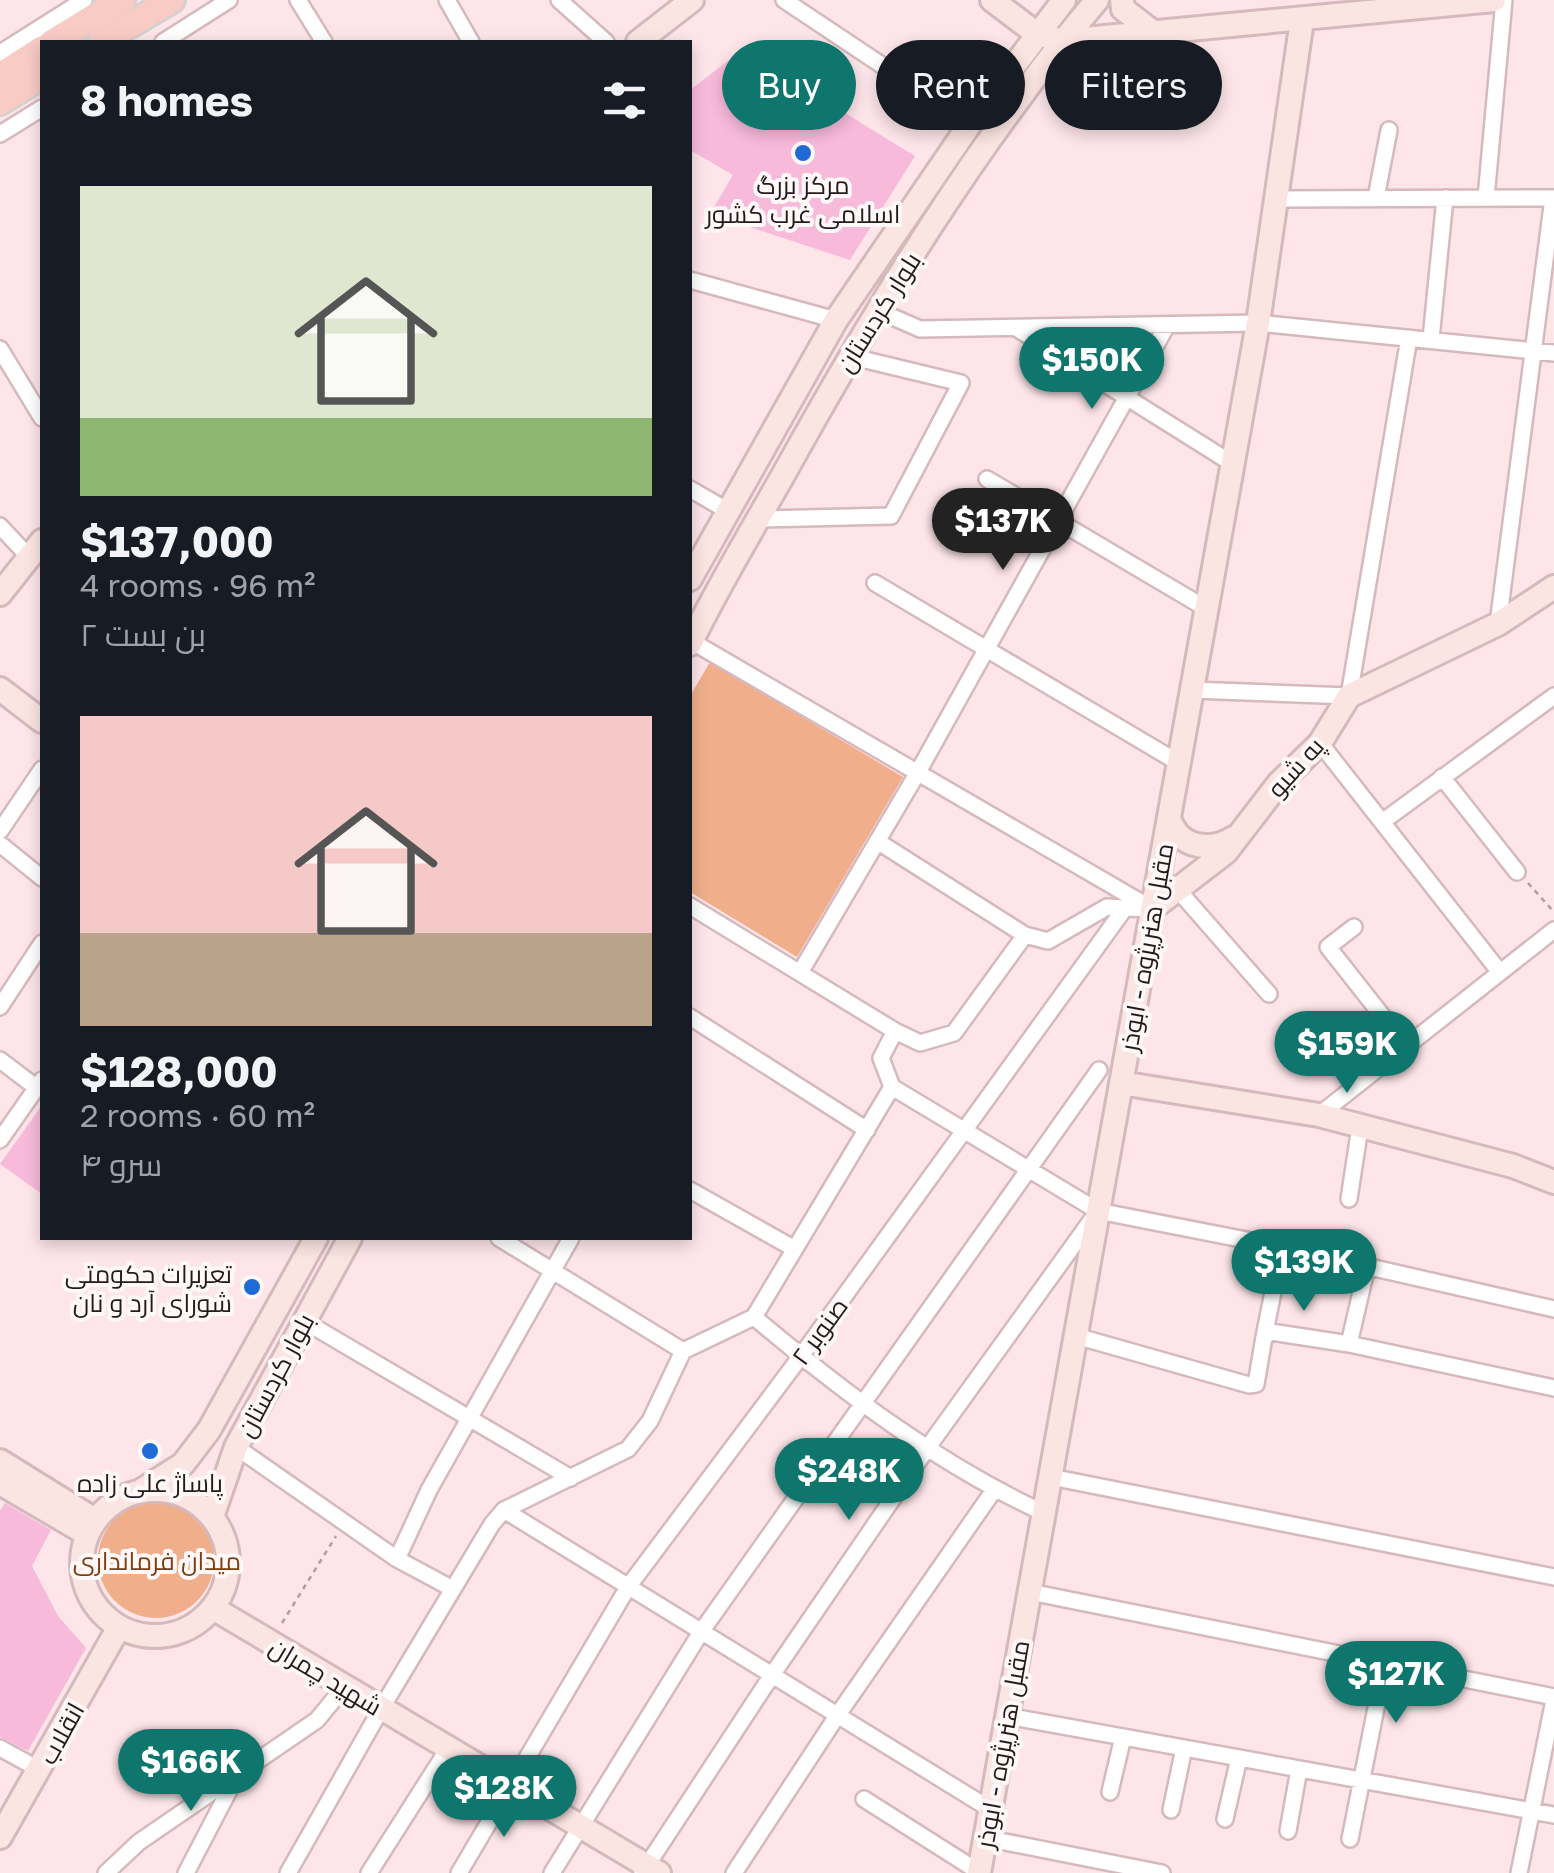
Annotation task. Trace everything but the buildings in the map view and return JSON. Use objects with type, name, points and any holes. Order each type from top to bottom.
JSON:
[{"type":"main road","points":[[56,40],[122,0]]},
{"type":"main road","points":[[104,40],[172,0]]},
{"type":"main road","points":[[0,76],[40,50]]},
{"type":"main road","points":[[0,102],[40,77]]},
{"type":"street","points":[[0,52],[84,0]]},
{"type":"street","points":[[166,40],[229,0]]},
{"type":"street","points":[[298,0],[323,40]]},
{"type":"street","points":[[447,0],[470,40]]},
{"type":"street","points":[[559,0],[604,40]]},
{"type":"street","points":[[641,40],[692,0]]},
{"type":"street","points":[[784,0],[876,61]]},
{"type":"street","points":[[992,0],[1037,34],[1063,40],[1494,0]]},
{"type":"street","name":"بلوار کردستان","points":[[1025,50],[1064,0]]},
{"type":"street","name":"بلوار کردستان","points":[[1063,40],[1098,0]]},
{"type":"street","points":[[1122,0],[1123,9],[1154,32]]},
{"type":"street","points":[[1302,20],[1317,0]]},
{"type":"street","points":[[1486,198],[1504,0]]},
{"type":"street","name":"مقبل هنرپژوه - ابوذر","points":[[979,1872],[1258,324],[1302,20]]},
{"type":"street","name":"بلوار کردستان","points":[[692,640],[849,356],[960,180],[1045,64]]},
{"type":"street","points":[[0,134],[40,115]]},
{"type":"street","name":"بلوار کردستان","points":[[692,575],[836,320],[966,130]]},
{"type":"street","points":[[1376,198],[1389,130]]},
{"type":"street","points":[[1431,339],[1446,198]]},
{"type":"street","points":[[1278,199],[1554,198],[1498,624]]},
{"type":"street","points":[[692,281],[836,320]]},
{"type":"street","points":[[878,311],[920,329],[1258,324],[1554,353]]},
{"type":"street","points":[[801,971],[918,772],[1166,327]]},
{"type":"street","points":[[1016,328],[1232,464]]},
{"type":"street","points":[[1349,696],[1410,338]]},
{"type":"street","points":[[0,348],[40,415]]},
{"type":"street","points":[[758,518],[892,516],[961,384],[849,356]]},
{"type":"street","points":[[987,479],[1206,609]]},
{"type":"street","points":[[692,490],[728,511]]},
{"type":"street","points":[[0,526],[36,549],[0,594]]},
{"type":"street","points":[[875,582],[1179,763]]},
{"type":"street","points":[[1192,690],[1349,696],[1498,624],[1554,587]]},
{"type":"street","points":[[692,643],[1152,909]]},
{"type":"street","points":[[0,690],[40,720]]},
{"type":"street","name":"په شیو","points":[[1152,909],[1226,852],[1278,783],[1320,743],[1349,696]]},
{"type":"street","points":[[1382,822],[1548,700],[1554,721]]},
{"type":"street","points":[[1320,743],[1499,971]]},
{"type":"street","points":[[0,831],[40,773]]},
{"type":"street","points":[[1442,778],[1517,872]]},
{"type":"street","points":[[1169,816],[1178,835],[1196,845],[1217,846],[1244,830]]},
{"type":"street","points":[[878,841],[1026,935],[1048,942],[1107,907],[1152,909]]},
{"type":"street","points":[[0,844],[40,876]]},
{"type":"street","points":[[1178,890],[1270,994]]},
{"type":"street","points":[[692,907],[894,1031],[920,1042],[954,1033],[1026,935]]},
{"type":"street","name":"صنوبر ۲","points":[[460,1873],[628,1586],[801,1356],[1125,908]]},
{"type":"street","points":[[1354,927],[1328,947],[1406,1046]]},
{"type":"street","points":[[1319,1115],[1554,930]]},
{"type":"street","points":[[0,1007],[40,946]]},
{"type":"street","points":[[693,1025],[867,1130]]},
{"type":"street","points":[[894,1031],[880,1058],[892,1087],[1098,1211],[1282,1247],[1554,1309]]},
{"type":"street","points":[[0,1060],[40,1084],[0,1140]]},
{"type":"street","points":[[552,1873],[702,1632],[1099,1070]]},
{"type":"street","points":[[1121,1084],[1319,1115],[1513,1166],[1554,1182]]},
{"type":"street","points":[[288,1873],[451,1588],[504,1510],[628,1449],[650,1421],[683,1351],[754,1316],[892,1087]]},
{"type":"street","points":[[1349,1198],[1360,1127]]},
{"type":"street","points":[[692,1191],[794,1248]]},
{"type":"street","points":[[650,1871],[772,1675],[928,1446],[1098,1211]]},
{"type":"street","name":"بلوار کردستان","points":[[142,1490],[182,1464],[209,1430],[315,1240]]},
{"type":"street","name":"بلوار کردستان","points":[[212,1517],[236,1447],[349,1240]]},
{"type":"street","points":[[502,1240],[683,1351]]},
{"type":"street","points":[[397,1559],[429,1490],[570,1240]]},
{"type":"street","points":[[1076,1336],[1249,1385],[1256,1381],[1282,1247]]},
{"type":"street","points":[[1349,1344],[1367,1266]]},
{"type":"street","points":[[754,1316],[864,1406],[994,1490],[1044,1513]]},
{"type":"street","points":[[304,1321],[571,1478]]},
{"type":"street","points":[[1264,1337],[1272,1332],[1349,1344],[1554,1388]]},
{"type":"street","points":[[209,1430],[397,1559],[451,1588]]},
{"type":"street","points":[[0,1461],[91,1527]]},
{"type":"street","points":[[1051,1477],[1554,1577]]},
{"type":"street","points":[[142,1490],[181,1494],[212,1517],[224,1538],[228,1562],[224,1587],[213,1608],[188,1628],[159,1636],[138,1634],[119,1627],[93,1602],[85,1586],[82,1551],[91,1527],[124,1496],[142,1490]]},
{"type":"street","points":[[734,1873],[994,1490]]},
{"type":"street","points":[[3,1491],[91,1527]]},
{"type":"street","points":[[504,1510],[990,1809]]},
{"type":"street","points":[[1030,1592],[1554,1699],[1519,1873]]},
{"type":"street","name":"شهید چمران","points":[[213,1608],[650,1871]]},
{"type":"street","name":"انقلاب","points":[[0,1838],[119,1627]]},
{"type":"street","points":[[1350,1838],[1385,1663]]},
{"type":"street","points":[[106,1873],[139,1842],[317,1720],[344,1687]]},
{"type":"street","points":[[1008,1716],[1554,1815]]},
{"type":"street","points":[[1110,1792],[1123,1737]]},
{"type":"street","points":[[0,1748],[40,1770]]},
{"type":"street","points":[[1172,1810],[1184,1748]]},
{"type":"street","points":[[369,1873],[448,1749]]},
{"type":"street","points":[[1225,1819],[1239,1758]]},
{"type":"street","points":[[1288,1830],[1299,1769]]},
{"type":"street","points":[[186,1873],[237,1776]]},
{"type":"street","points":[[864,1799],[979,1872]]},
{"type":"street","points":[[985,1838],[1162,1873]]},
{"type":"path","points":[[1517,872],[1554,912]]},
{"type":"path","points":[[270,1642],[345,1522]]},
{"type":"green space","points":[[710,662],[903,777],[797,957],[692,893],[692,693]]},
{"type":"green space","name":"میدان فرمانداری","points":[[156,1502],[178,1507],[197,1519],[209,1538],[214,1560],[209,1582],[197,1601],[178,1613],[156,1618],[134,1613],[115,1601],[103,1582],[98,1560],[103,1538],[115,1519],[134,1507]]},
{"type":"place","name":"مرکز بزرگ اسلامی غرب کشور","points":[[803,153]]},
{"type":"place","name":"تعزیرات حکومتی شورای آرد و نان","points":[[252,1287]]},
{"type":"place","name":"پاساژ علی زاده","points":[[150,1451]]}]
